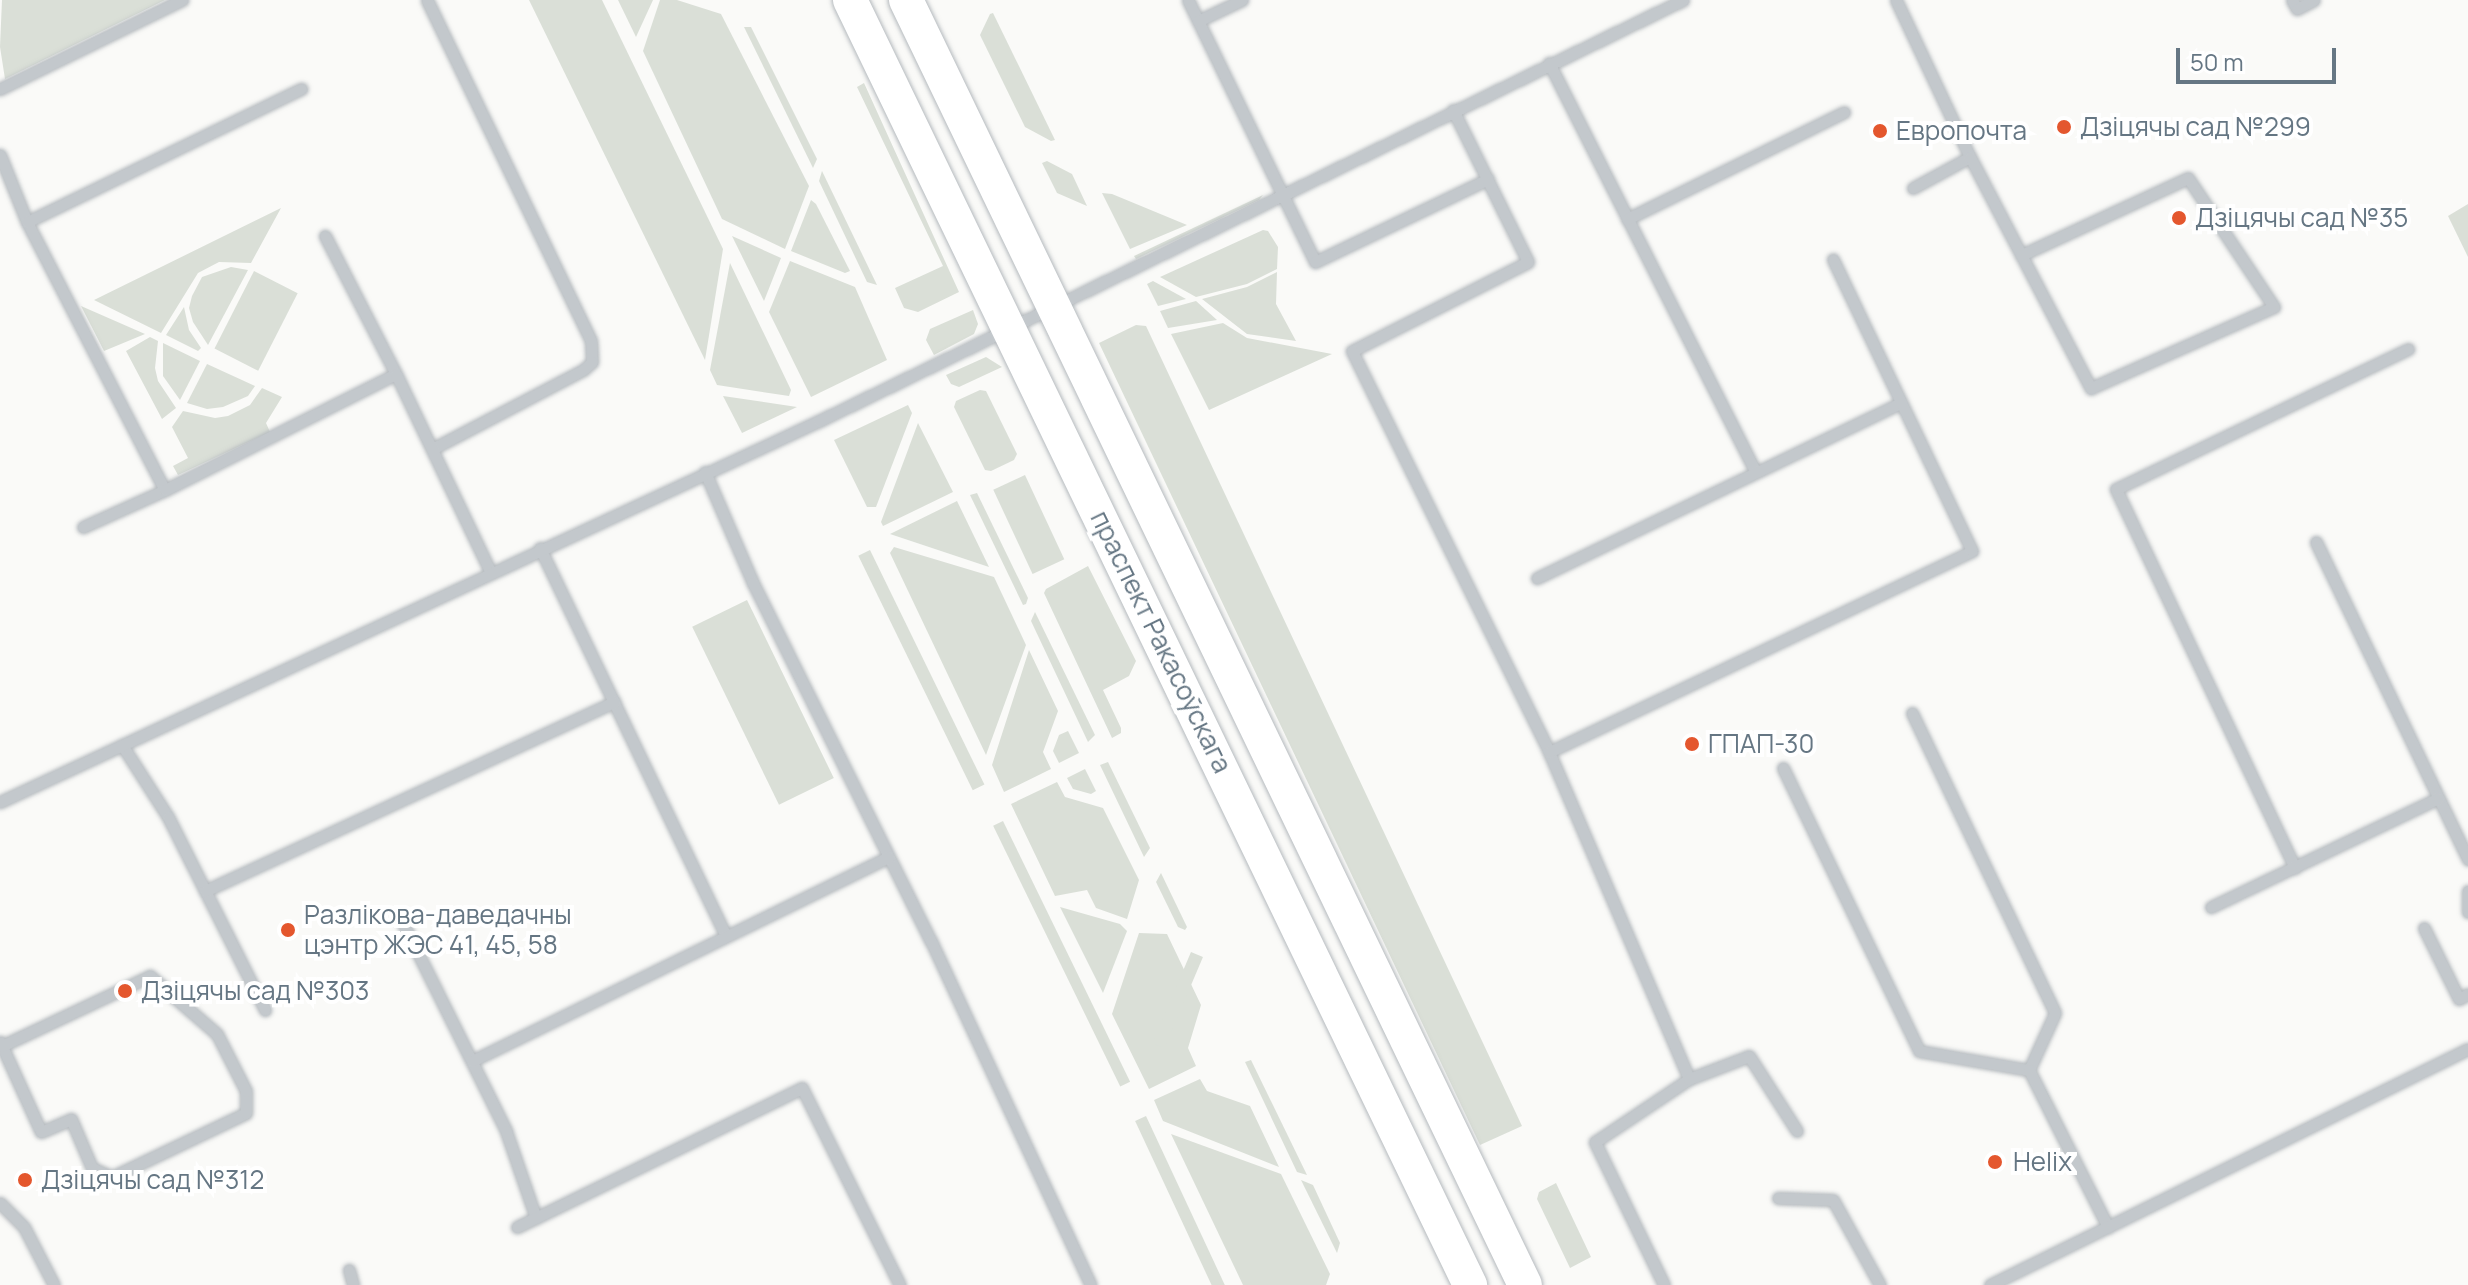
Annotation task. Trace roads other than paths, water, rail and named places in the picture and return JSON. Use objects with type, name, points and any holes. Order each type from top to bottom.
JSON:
[{"type":"main road","name":"праспект Ракасоўскага","points":[[850,0],[1470,1285]]},
{"type":"main road","name":"праспект Ракасоўскага","points":[[906,0],[1525,1285]]},
{"type":"lane","points":[[0,89],[182,0]]},
{"type":"lane","points":[[427,0],[591,341],[592,362],[583,370],[432,449]]},
{"type":"lane","points":[[1188,0],[1315,262],[1488,179]]},
{"type":"lane","points":[[1198,21],[1242,0]]},
{"type":"lane","points":[[1896,0],[1970,157],[2021,255],[2091,388],[2274,307],[2188,178],[2021,255]]},
{"type":"lane","points":[[2292,0],[2297,9],[2314,0]]},
{"type":"lane","points":[[0,802],[490,571],[819,421],[1284,197],[1453,110],[1675,2]]},
{"type":"lane","points":[[1549,63],[1756,472]]},
{"type":"lane","points":[[27,222],[301,89]]},
{"type":"lane","points":[[1453,110],[1528,262],[1352,351],[1549,752],[1689,1079]]},
{"type":"lane","points":[[1627,219],[1844,112]]},
{"type":"lane","points":[[0,155],[27,222],[165,490]]},
{"type":"lane","points":[[1913,188],[1970,157]]},
{"type":"lane","points":[[325,236],[396,374],[490,571]]},
{"type":"lane","points":[[1549,752],[1972,551],[1833,259]]},
{"type":"lane","points":[[2295,868],[2116,489],[2408,349]]},
{"type":"lane","points":[[83,527],[165,490],[396,374]]},
{"type":"lane","points":[[1537,578],[1901,403]]},
{"type":"lane","points":[[705,472],[753,583],[889,857],[1091,1285]]},
{"type":"lane","points":[[2316,542],[2468,859]]},
{"type":"lane","points":[[540,548],[726,936]]},
{"type":"lane","points":[[205,891],[614,702]]},
{"type":"lane","points":[[1912,713],[2055,1013],[2029,1070]]},
{"type":"lane","points":[[122,745],[168,817],[265,1010]]},
{"type":"lane","points":[[1783,768],[1919,1051],[2029,1070]]},
{"type":"lane","points":[[2211,907],[2438,798]]},
{"type":"lane","points":[[472,1061],[889,857]]},
{"type":"lane","points":[[2468,891],[2468,912]]},
{"type":"lane","points":[[400,917],[506,1131],[536,1218]]},
{"type":"lane","points":[[2424,928],[2459,999],[2468,994]]},
{"type":"lane","points":[[150,976],[217,1034],[246,1091],[246,1113],[112,1177],[92,1168],[71,1119],[41,1132],[1,1044],[150,976]]},
{"type":"lane","points":[[1990,1285],[2468,1049]]},
{"type":"lane","points":[[1664,1285],[1595,1142],[1689,1079],[1749,1056],[1797,1131]]},
{"type":"lane","points":[[2029,1070],[2108,1227]]},
{"type":"lane","points":[[517,1227],[802,1088],[900,1285]]},
{"type":"lane","points":[[1778,1198],[1833,1200],[1880,1285]]},
{"type":"lane","points":[[0,1203],[24,1227],[54,1285]]},
{"type":"lane","points":[[349,1270],[353,1285]]},
{"type":"place","name":"Дзіцячы сад №299","points":[[2064,127]]},
{"type":"place","name":"Европочта","points":[[1880,131]]},
{"type":"place","name":"Дзіцячы сад №35","points":[[2179,218]]},
{"type":"place","name":"ГПАП-30","points":[[1692,744]]},
{"type":"place","name":"Разлікова-даведачны цэнтр ЖЭС 41, 45, 58","points":[[288,930]]},
{"type":"place","name":"Дзіцячы сад №303","points":[[125,991]]},
{"type":"place","name":"Helix","points":[[1995,1162]]},
{"type":"place","name":"Дзіцячы сад №312","points":[[25,1180]]}]
